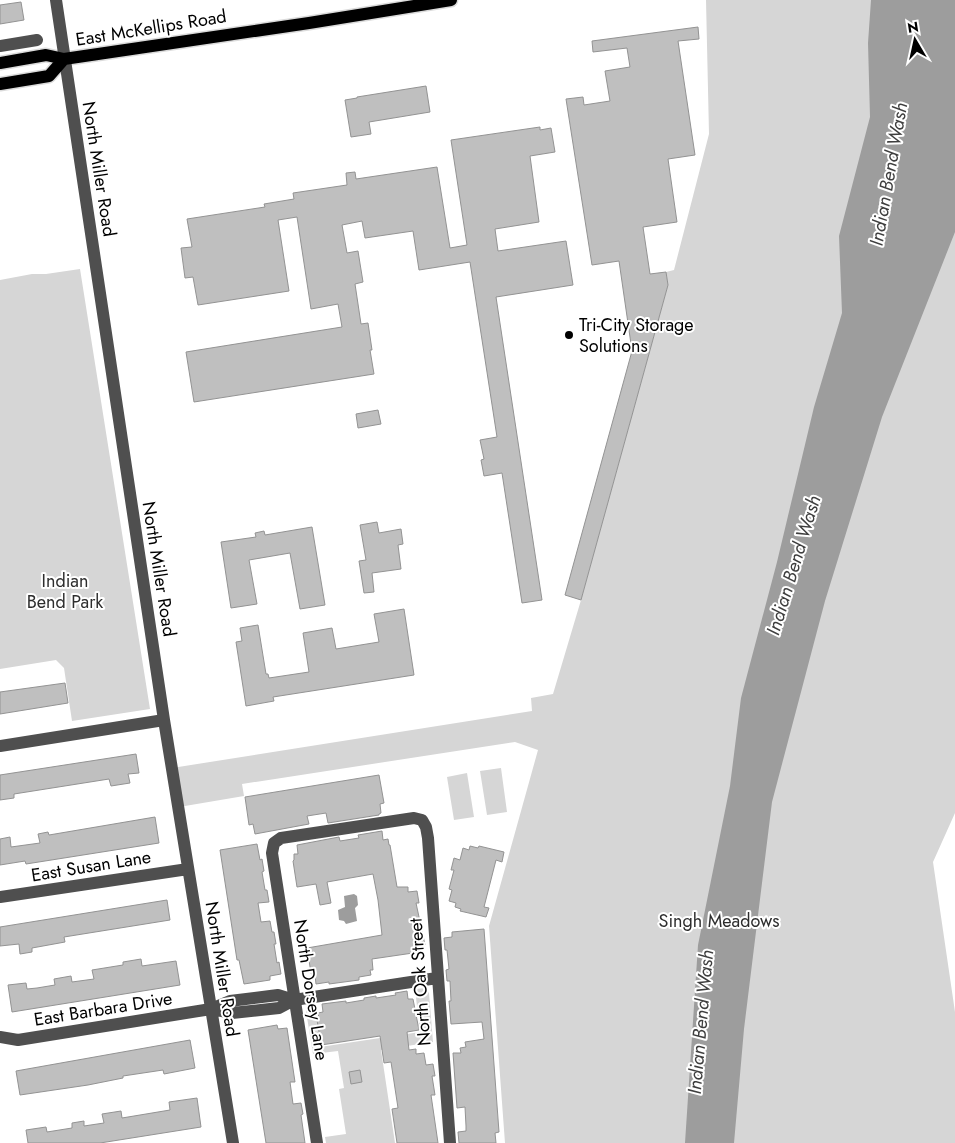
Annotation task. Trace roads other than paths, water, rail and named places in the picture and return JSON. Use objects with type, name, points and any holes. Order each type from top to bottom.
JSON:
[{"type":"main road","name":"East McKellips Road","points":[[0,62],[46,55],[64,59],[451,0]]},
{"type":"main road","name":"East McKellips Road","points":[[0,84],[49,76],[64,59]]},
{"type":"street","name":"North Miller Road","points":[[56,0],[164,720],[233,1143]]},
{"type":"street","points":[[0,46],[37,40]]},
{"type":"street","points":[[0,746],[164,720]]},
{"type":"street","name":"North Dorsey Lane","points":[[317,1143],[272,852],[274,843],[281,838],[414,818],[422,820]]},
{"type":"street","name":"North Oak Street","points":[[422,820],[426,827],[428,838],[450,1143]]},
{"type":"street","name":"East Susan Lane","points":[[0,898],[188,869]]},
{"type":"street","name":"East Barbara Drive","points":[[0,1038],[18,1040],[211,1009],[230,1001],[271,1002],[278,995],[294,1000],[437,978]]},
{"type":"water","name":"Indian Bend Wash","points":[[871,0],[955,0],[955,232],[882,417],[825,601],[772,802],[744,1029],[734,1143],[685,1143],[698,945],[730,786],[741,698],[777,562],[814,407],[842,313],[839,236],[870,117],[868,43]]},
{"type":"water","points":[[354,894],[357,896],[358,905],[355,908],[357,921],[346,924],[344,921],[339,920],[338,910],[345,907],[344,896]]},
{"type":"place","name":"Tri-City Storage Solutions","points":[[569,335]]},
{"type":"park label","name":"Indian Bend Park","points":[[65,591]]},
{"type":"park label","name":"Singh Meadows","points":[[719,921]]}]
